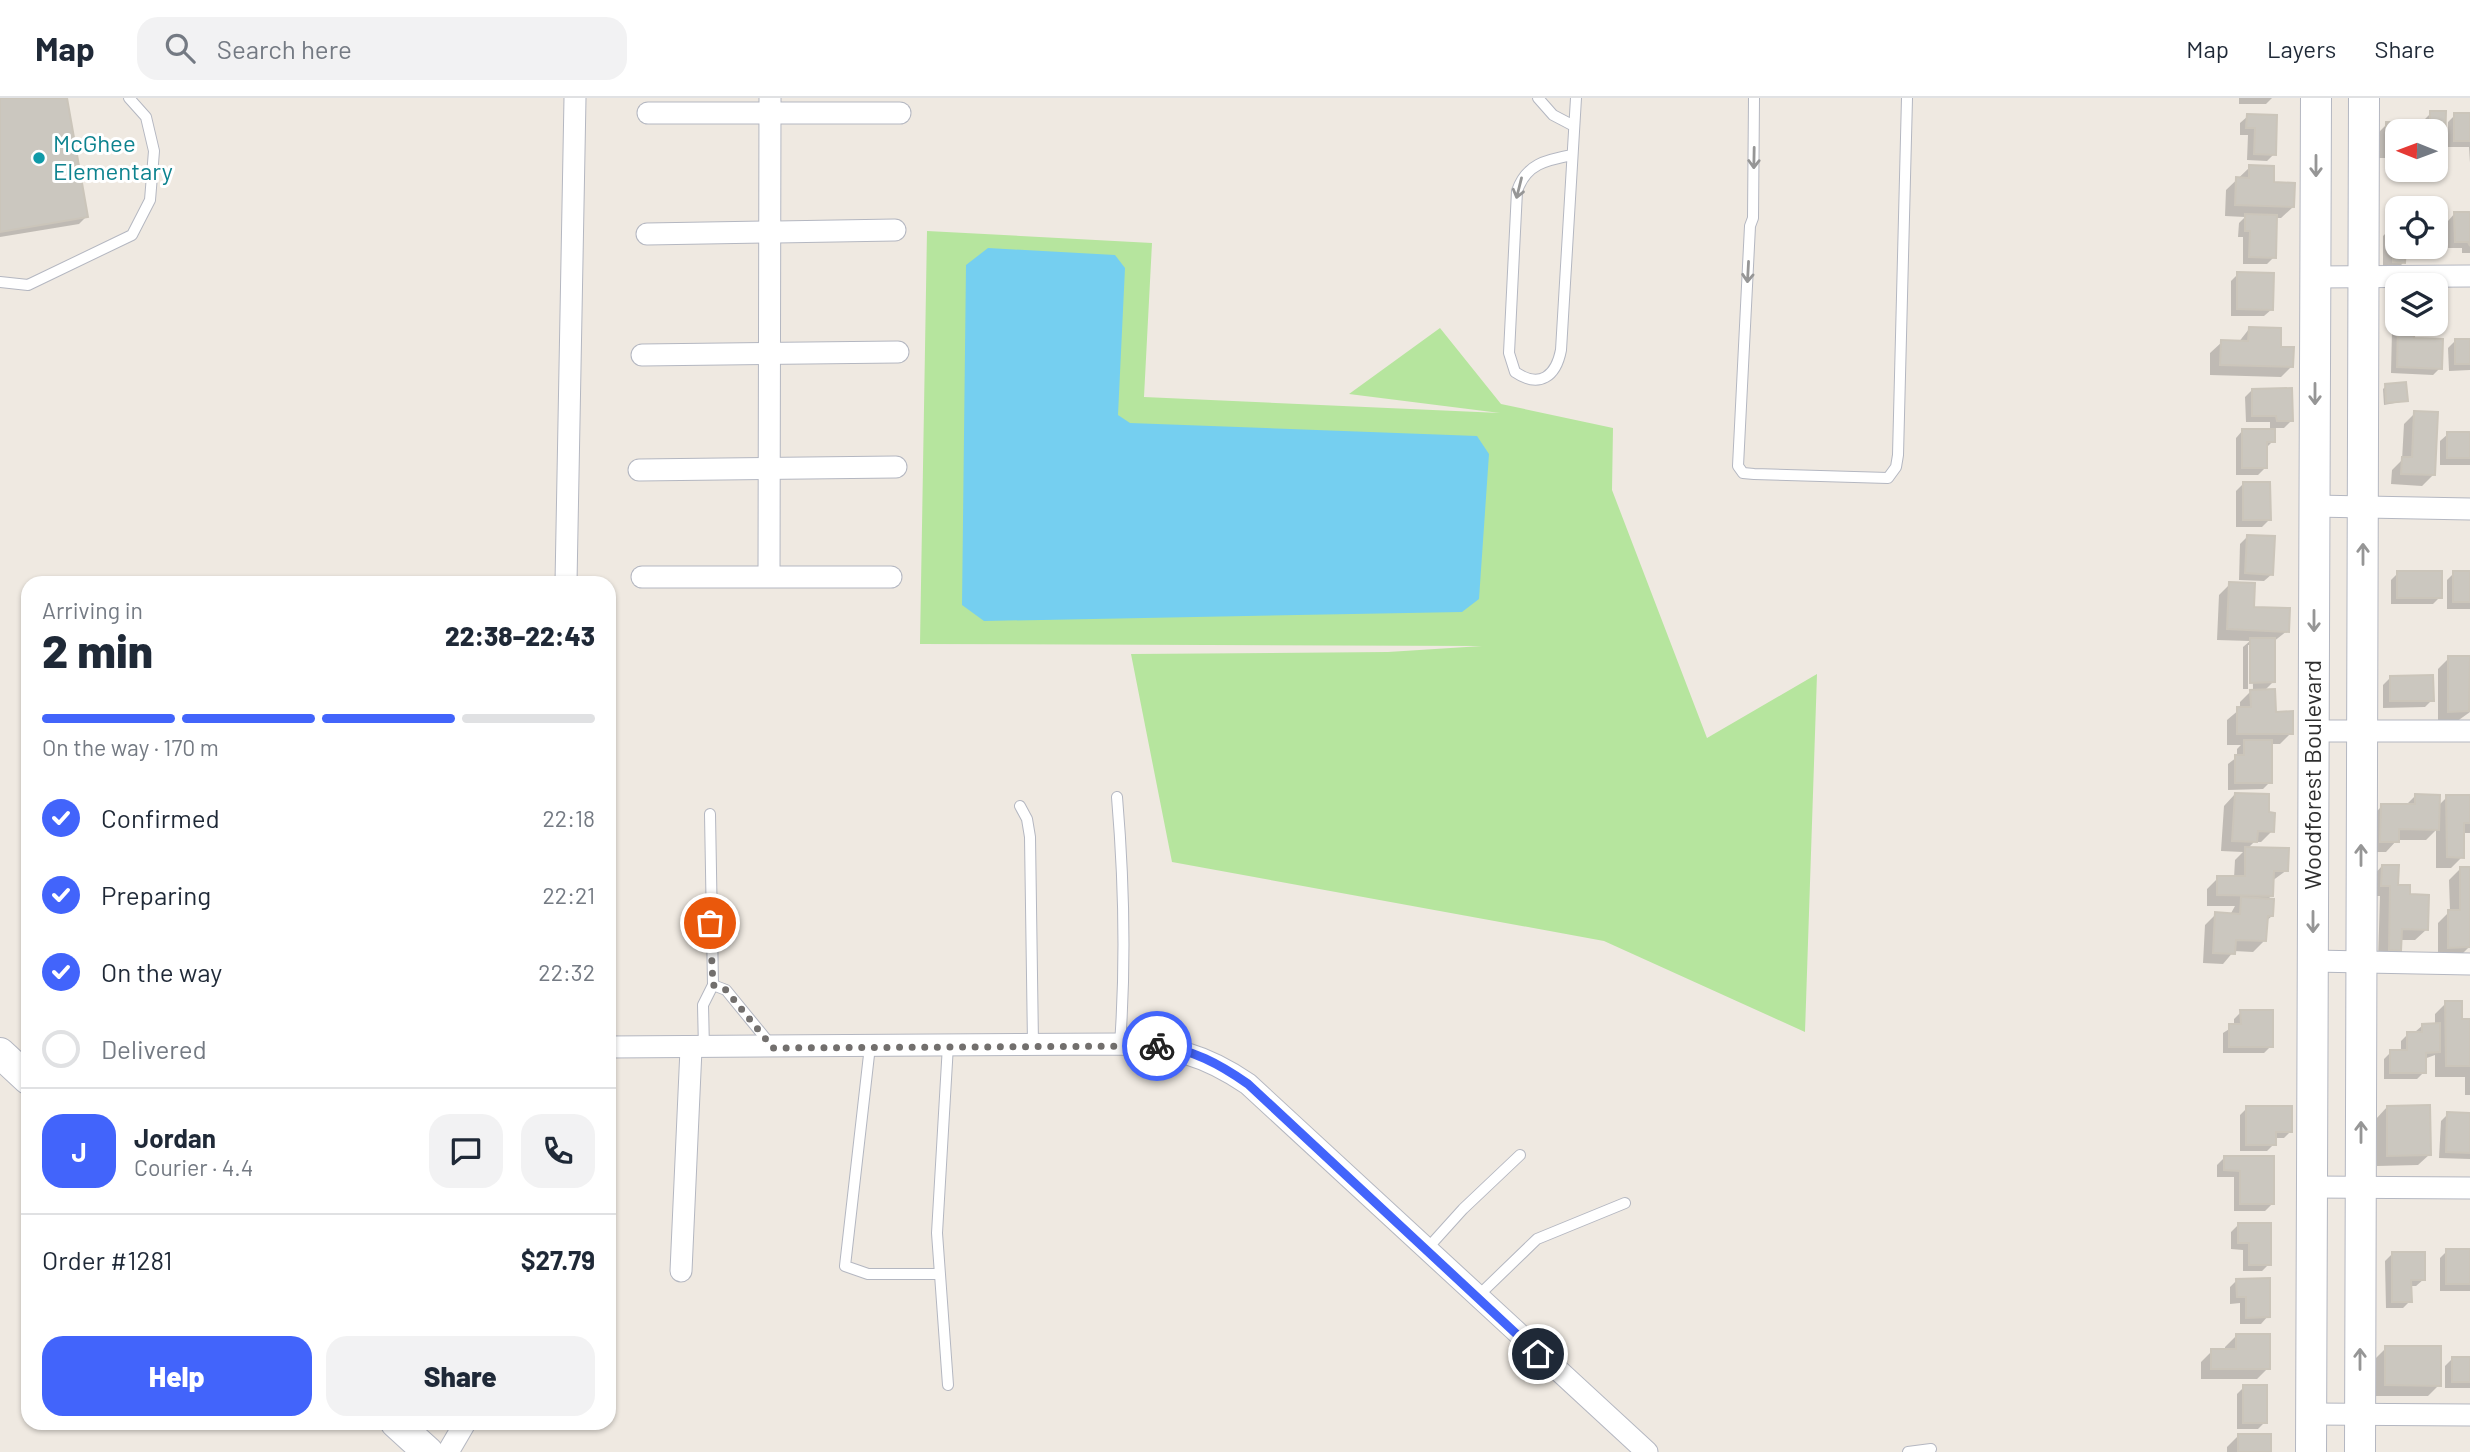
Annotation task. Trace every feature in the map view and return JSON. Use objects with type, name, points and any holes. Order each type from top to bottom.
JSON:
[{"type":"main road","name":"Woodforest Boulevard","points":[[2311,1452],[2316,98]]},
{"type":"main road","name":"Woodforest Boulevard","points":[[2360,1452],[2364,98]]},
{"type":"main road","points":[[404,1430],[428,1452]]},
{"type":"street","points":[[566,576],[575,98]]},
{"type":"street","points":[[769,576],[770,106]]},
{"type":"street","points":[[648,113],[770,106],[900,113]]},
{"type":"street","points":[[647,234],[895,230]]},
{"type":"street","points":[[2315,277],[2470,276]]},
{"type":"street","points":[[642,355],[898,352]]},
{"type":"street","points":[[639,470],[896,467]]},
{"type":"street","points":[[2314,506],[2470,509]]},
{"type":"street","points":[[642,577],[891,577]]},
{"type":"street","points":[[2314,731],[2470,731]]},
{"type":"street","points":[[2313,961],[2470,964]]},
{"type":"street","points":[[616,1047],[698,1049],[1120,1044],[1164,1046],[1195,1054],[1223,1066],[1265,1099],[1647,1452]]},
{"type":"street","points":[[681,1271],[698,1049]]},
{"type":"street","points":[[2312,1187],[2470,1188]]},
{"type":"street","points":[[2311,1413],[2470,1415]]},
{"type":"street","points":[[448,1452],[460,1430]]},
{"type":"lane","points":[[0,282],[28,285],[132,235],[150,200],[154,151],[146,117],[129,98]]},
{"type":"lane","points":[[1538,98],[1553,115],[1574,126]]},
{"type":"lane","points":[[1572,155],[1532,166],[1522,177],[1517,191],[1509,353],[1516,372],[1535,380],[1546,379],[1554,372],[1561,350],[1576,98]]},
{"type":"lane","points":[[1754,98],[1753,218],[1750,226],[1738,466],[1742,473],[1888,478],[1896,467],[1898,455],[1907,98]]},
{"type":"lane","points":[[1117,797],[1124,876],[1125,968],[1120,1044]]},
{"type":"lane","points":[[1020,806],[1027,819],[1030,838],[1033,1044]]},
{"type":"lane","points":[[698,1049],[703,1005],[713,985],[710,814]]},
{"type":"lane","points":[[713,985],[726,990],[773,1048]]},
{"type":"lane","points":[[948,1045],[937,1233],[948,1385]]},
{"type":"lane","points":[[870,1046],[845,1266],[868,1273],[939,1275]]},
{"type":"lane","points":[[1426,1250],[1463,1209],[1520,1155]]},
{"type":"lane","points":[[1477,1297],[1537,1239],[1625,1203]]},
{"type":"lane","points":[[1908,1452],[1931,1449]]},
{"type":"green space","points":[[927,231],[1152,243],[1144,397],[1500,413],[1349,394],[1440,328],[1501,404],[1613,428],[1612,490],[1707,738],[1817,674],[1805,1032],[1604,941],[1172,862],[1131,654],[1388,652],[1482,646],[920,644]]},
{"type":"water","points":[[988,248],[1115,255],[1125,268],[1118,415],[1130,423],[1477,436],[1489,454],[1479,599],[1462,612],[984,621],[962,605],[966,265]]},
{"type":"building","name":"McGhee Elementary","points":[[0,98],[67,98],[88,217],[0,232]]},
{"type":"building","points":[[2430,111],[2446,111],[2446,119],[2430,119]]},
{"type":"building","points":[[2454,113],[2470,113],[2470,141],[2454,141]]},
{"type":"building","points":[[2247,114],[2277,115],[2276,155],[2254,154],[2255,128],[2246,128]]},
{"type":"building","points":[[2249,165],[2274,166],[2274,182],[2295,183],[2294,207],[2235,205],[2236,177],[2249,178]]},
{"type":"building","points":[[2454,212],[2470,212],[2470,246],[2468,242],[2455,242]]},
{"type":"building","points":[[2245,214],[2277,215],[2276,258],[2249,257],[2250,231],[2245,231]]},
{"type":"building","points":[[2393,259],[2405,259],[2405,263],[2393,262]]},
{"type":"building","points":[[2237,272],[2274,273],[2273,310],[2237,309]]},
{"type":"building","points":[[2249,327],[2281,328],[2281,347],[2294,347],[2293,367],[2220,365],[2221,340],[2248,341]]},
{"type":"building","points":[[2398,336],[2443,339],[2442,369],[2397,367]]},
{"type":"building","points":[[2455,339],[2470,339],[2470,364],[2455,364]]},
{"type":"building","points":[[2406,382],[2408,401],[2386,403],[2385,384]]},
{"type":"building","points":[[2292,388],[2293,421],[2277,421],[2276,416],[2252,416],[2252,389]]},
{"type":"building","points":[[2414,411],[2438,412],[2435,475],[2401,474],[2402,457],[2412,457]]},
{"type":"building","points":[[2242,429],[2275,429],[2275,442],[2267,442],[2267,468],[2242,468]]},
{"type":"building","points":[[2447,432],[2470,432],[2470,458],[2447,458]]},
{"type":"building","points":[[2243,482],[2270,482],[2271,520],[2243,520]]},
{"type":"building","points":[[2247,535],[2275,536],[2273,575],[2245,573]]},
{"type":"building","points":[[2397,571],[2442,571],[2442,598],[2397,598]]},
{"type":"building","points":[[2453,571],[2470,571],[2470,602],[2453,602]]},
{"type":"building","points":[[2229,582],[2255,583],[2254,607],[2290,608],[2289,632],[2227,629]]},
{"type":"building","points":[[2250,638],[2275,638],[2275,682],[2250,683]]},
{"type":"building","points":[[2448,656],[2470,656],[2469,711],[2448,712]]},
{"type":"building","points":[[2433,675],[2434,701],[2390,701],[2390,676]]},
{"type":"building","points":[[2275,689],[2276,712],[2293,711],[2293,734],[2237,734],[2237,707],[2251,707],[2250,690]]},
{"type":"building","points":[[2244,740],[2272,740],[2272,783],[2235,783],[2235,755],[2244,755]]},
{"type":"building","points":[[2235,793],[2269,794],[2269,812],[2275,813],[2274,832],[2258,831],[2257,842],[2232,841]]},
{"type":"building","points":[[2415,794],[2440,795],[2439,830],[2399,829],[2399,842],[2380,842],[2381,804],[2415,804]]},
{"type":"building","points":[[2446,795],[2470,795],[2470,823],[2464,823],[2464,858],[2447,857]]},
{"type":"building","points":[[2245,847],[2289,848],[2288,871],[2274,871],[2273,896],[2217,895],[2217,876],[2245,876]]},
{"type":"building","points":[[2382,865],[2399,865],[2398,885],[2410,885],[2410,894],[2429,895],[2428,930],[2402,929],[2401,951],[2389,950],[2390,886],[2381,886]]},
{"type":"building","points":[[2460,867],[2470,867],[2470,947],[2448,948],[2448,910],[2460,910]]},
{"type":"building","points":[[2241,897],[2274,899],[2273,916],[2268,916],[2266,941],[2236,940],[2235,954],[2213,953],[2215,912],[2240,914]]},
{"type":"building","points":[[2445,1001],[2462,1001],[2462,1019],[2470,1019],[2470,1066],[2446,1066]]},
{"type":"building","points":[[2240,1010],[2273,1010],[2273,1047],[2229,1047],[2229,1024],[2241,1024]]},
{"type":"building","points":[[2440,1023],[2440,1052],[2426,1053],[2426,1073],[2390,1073],[2390,1050],[2407,1050],[2407,1032],[2422,1032],[2422,1024]]},
{"type":"building","points":[[2430,1105],[2431,1155],[2387,1156],[2387,1106]]},
{"type":"building","points":[[2246,1106],[2292,1106],[2292,1132],[2276,1132],[2276,1145],[2246,1145]]},
{"type":"building","points":[[2447,1112],[2470,1113],[2470,1153],[2446,1152]]},
{"type":"building","points":[[2224,1156],[2274,1156],[2274,1204],[2240,1204],[2240,1171],[2224,1170]]},
{"type":"building","points":[[2238,1223],[2271,1223],[2271,1265],[2249,1265],[2249,1243],[2238,1243]]},
{"type":"building","points":[[2446,1249],[2470,1249],[2470,1284],[2446,1284]]},
{"type":"building","points":[[2392,1252],[2425,1252],[2425,1280],[2411,1280],[2412,1302],[2392,1302]]},
{"type":"building","points":[[2270,1278],[2270,1317],[2246,1318],[2246,1297],[2237,1297],[2236,1279]]},
{"type":"building","points":[[2236,1334],[2270,1334],[2270,1369],[2211,1369],[2211,1349],[2236,1349]]},
{"type":"building","points":[[2385,1346],[2441,1346],[2441,1386],[2385,1385]]},
{"type":"building","points":[[2452,1357],[2470,1357],[2470,1382],[2452,1382]]},
{"type":"building","points":[[2243,1385],[2267,1385],[2267,1423],[2243,1423]]},
{"type":"building","points":[[2238,1434],[2271,1434],[2271,1452],[2238,1452]]},
{"type":"way so far","points":[[710,923],[713,985],[726,990],[773,1048],[1120,1044],[1157,1046]]},
{"type":"place","name":"McGhee Elementary","points":[[39,158]]},
{"type":"route","points":[[1157,1046],[1195,1054],[1223,1066],[1248,1084],[1538,1354]]}]
